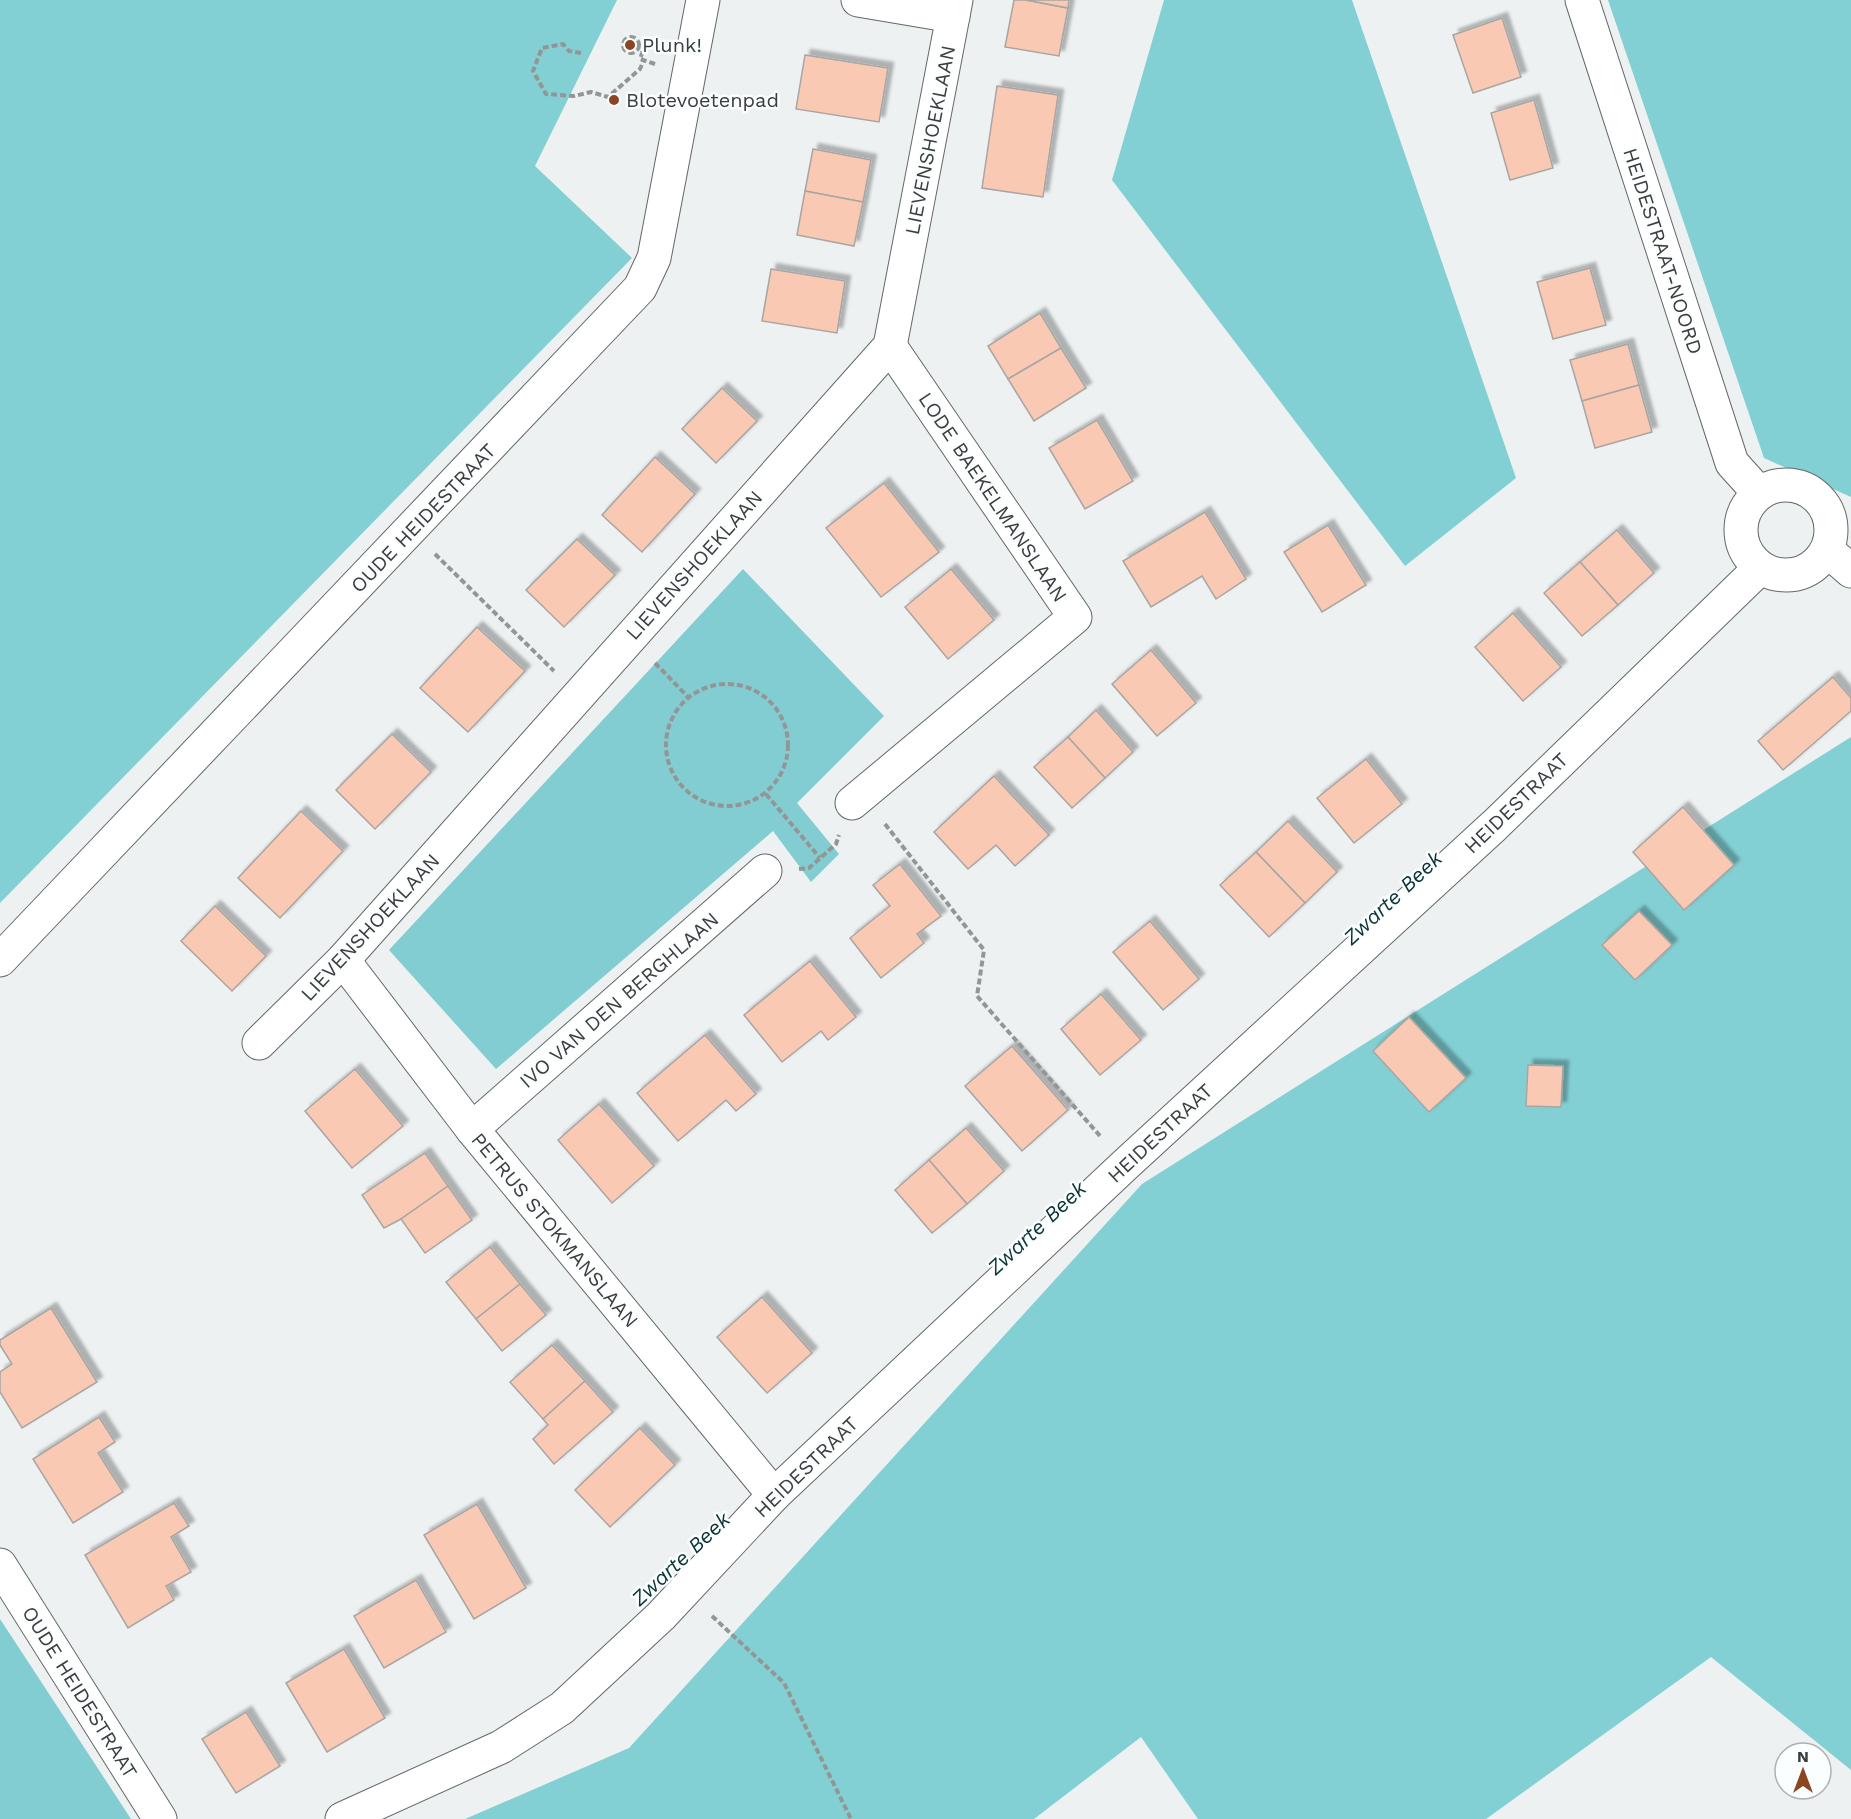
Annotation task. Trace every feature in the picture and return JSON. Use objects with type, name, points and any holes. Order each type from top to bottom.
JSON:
[{"type":"street","name":"OUDE HEIDESTRAAT","points":[[0,960],[640,288],[654,258],[703,0]]},
{"type":"street","points":[[858,0],[955,8]]},
{"type":"street","name":"HEIDESTRAAT-NOORD","points":[[1582,0],[1732,463],[1759,493]]},
{"type":"street","name":"LIEVENSHOEKLAAN","points":[[259,1043],[343,960],[890,346],[955,8]]},
{"type":"street","name":"LODE BAEKELMANSLAAN","points":[[852,803],[1075,617],[890,346]]},
{"type":"street","points":[[1783,484],[1809,490],[1827,510],[1840,548],[1810,569],[1784,576],[1760,568],[1745,551],[1740,530],[1745,510],[1759,493],[1783,484]]},
{"type":"street","name":"HEIDESTRAAT","points":[[342,1819],[501,1747],[562,1708],[661,1616],[774,1496],[1125,1165],[1495,825],[1760,568]]},
{"type":"street","name":"IVO VAN DEN BERGHLAAN","points":[[472,1129],[765,871]]},
{"type":"street","name":"PETRUS STOKMANSLAAN","points":[[343,960],[472,1129],[774,1496]]},
{"type":"street","name":"OUDE HEIDESTRAAT","points":[[0,1564],[160,1819]]},
{"type":"path","points":[[626,38],[636,38],[641,49],[627,53],[623,46],[626,38]]},
{"type":"path","points":[[581,53],[569,51],[563,44],[542,48],[533,71],[546,94],[574,96],[591,92],[608,97],[640,69],[644,60]]},
{"type":"path","points":[[411,530],[579,695]]},
{"type":"path","points":[[630,638],[688,697]]},
{"type":"path","points":[[717,683],[750,687],[776,706],[788,736],[785,767],[766,794],[737,807],[704,803],[678,784],[666,754],[669,723],[688,697],[717,683]]},
{"type":"path","points":[[766,794],[820,858]]},
{"type":"path","points":[[765,871],[809,868],[836,844],[852,803],[888,826],[984,950],[977,996],[1125,1165]]},
{"type":"path","points":[[684,1591],[784,1683],[851,1819]]},
{"type":"shaded area","points":[[0,0],[617,0],[535,166],[632,258],[0,903]]},
{"type":"shaded area","points":[[1164,0],[1352,0],[1516,478],[1405,566],[1112,180]]},
{"type":"shaded area","points":[[1608,0],[1851,0],[1851,497],[1764,458]]},
{"type":"shaded area","points":[[743,569],[884,716],[797,803],[839,854],[811,882],[773,831],[496,1069],[389,950]]},
{"type":"shaded area","points":[[1851,737],[1851,1770],[1833,1755],[1833,1741],[1815,1741],[1711,1657],[1486,1819],[1198,1819],[1141,1737],[1034,1819],[465,1819],[629,1748],[1142,1184]]},
{"type":"shaded area","points":[[0,1619],[131,1819],[0,1819]]},
{"type":"building","points":[[1014,0],[1068,8],[1059,56],[1005,47]]},
{"type":"building","points":[[1026,0],[1069,0],[1068,8]]},
{"type":"building","points":[[1502,18],[1521,77],[1473,93],[1453,35]]},
{"type":"building","points":[[805,55],[888,68],[879,122],[796,109]]},
{"type":"building","points":[[997,86],[1058,95],[1043,197],[982,188]]},
{"type":"building","points":[[1534,100],[1553,168],[1510,180],[1491,113]]},
{"type":"building","points":[[813,149],[871,160],[863,202],[805,191]]},
{"type":"building","points":[[805,191],[863,202],[854,246],[797,235]]},
{"type":"building","points":[[1590,268],[1606,325],[1553,339],[1537,282]]},
{"type":"building","points":[[771,269],[845,281],[837,333],[762,321]]},
{"type":"building","points":[[1040,313],[1061,348],[1008,379],[988,346]]},
{"type":"building","points":[[1628,344],[1639,385],[1582,401],[1570,360]]},
{"type":"building","points":[[1061,348],[1086,388],[1034,421],[1008,379]]},
{"type":"building","points":[[1639,385],[1652,432],[1595,448],[1582,401]]},
{"type":"building","points":[[722,388],[757,421],[716,463],[682,429]]},
{"type":"building","points":[[1097,420],[1133,481],[1085,509],[1049,448]]},
{"type":"building","points":[[655,457],[695,494],[642,552],[602,515]]},
{"type":"building","points":[[884,483],[939,552],[881,597],[826,528]]},
{"type":"building","points":[[1205,512],[1246,579],[1216,599],[1202,576],[1151,607],[1123,561]]},
{"type":"building","points":[[1328,525],[1366,585],[1322,612],[1284,552]]},
{"type":"building","points":[[1617,530],[1654,573],[1618,605],[1580,562]]},
{"type":"building","points":[[577,539],[615,575],[564,627],[526,590]]},
{"type":"building","points":[[1580,562],[1618,605],[1582,636],[1544,593]]},
{"type":"building","points":[[951,569],[994,620],[948,659],[905,607]]},
{"type":"building","points":[[1513,613],[1561,667],[1523,701],[1475,647]]},
{"type":"building","points":[[477,627],[525,671],[468,732],[420,688]]},
{"type":"building","points":[[1151,650],[1196,703],[1157,736],[1112,684]]},
{"type":"building","points":[[1833,677],[1851,698],[1851,711],[1783,770],[1758,741]]},
{"type":"building","points":[[1096,710],[1133,752],[1105,778],[1068,737]]},
{"type":"building","points":[[392,734],[431,772],[375,829],[336,790]]},
{"type":"building","points":[[1068,737],[1105,778],[1072,808],[1034,767]]},
{"type":"building","points":[[1366,759],[1402,804],[1354,843],[1317,798]]},
{"type":"building","points":[[994,776],[1049,835],[1015,866],[996,845],[968,869],[934,832]]},
{"type":"building","points":[[1683,807],[1734,865],[1684,910],[1633,852]]},
{"type":"building","points":[[301,811],[343,851],[280,918],[238,878]]},
{"type":"building","points":[[1288,821],[1337,872],[1305,903],[1256,852]]},
{"type":"building","points":[[1256,852],[1305,903],[1269,937],[1220,885]]},
{"type":"building","points":[[900,864],[941,916],[917,934],[924,943],[881,978],[850,938],[890,906],[873,885]]},
{"type":"building","points":[[215,906],[266,956],[232,991],[181,941]]},
{"type":"building","points":[[1639,911],[1672,945],[1635,980],[1602,945]]},
{"type":"building","points":[[1150,921],[1199,979],[1163,1010],[1113,952]]},
{"type":"building","points":[[810,961],[856,1017],[828,1040],[821,1031],[782,1062],[744,1015]]},
{"type":"building","points":[[1101,994],[1141,1040],[1100,1075],[1061,1029]]},
{"type":"building","points":[[1409,1017],[1466,1078],[1429,1112],[1373,1051]]},
{"type":"building","points":[[705,1035],[756,1094],[736,1111],[726,1100],[678,1141],[637,1093]]},
{"type":"building","points":[[1012,1046],[1068,1110],[1022,1151],[965,1086]]},
{"type":"building","points":[[1528,1065],[1563,1066],[1561,1107],[1526,1106]]},
{"type":"building","points":[[355,1069],[403,1126],[352,1168],[305,1111]]},
{"type":"building","points":[[599,1104],[654,1166],[612,1203],[558,1140]]},
{"type":"building","points":[[966,1128],[1004,1171],[967,1204],[929,1160]]},
{"type":"building","points":[[425,1153],[448,1186],[401,1219],[384,1228],[362,1195]]},
{"type":"building","points":[[929,1160],[967,1204],[932,1233],[895,1190]]},
{"type":"building","points":[[448,1186],[472,1220],[425,1253],[401,1219]]},
{"type":"building","points":[[490,1247],[520,1284],[476,1319],[446,1282]]},
{"type":"building","points":[[520,1284],[546,1315],[502,1351],[476,1319]]},
{"type":"building","points":[[762,1297],[812,1353],[767,1393],[717,1337]]},
{"type":"building","points":[[51,1308],[97,1382],[22,1428],[0,1392],[0,1372],[12,1364],[0,1345],[0,1340]]},
{"type":"building","points":[[552,1345],[585,1381],[543,1419],[510,1382]]},
{"type":"building","points":[[585,1381],[613,1412],[554,1464],[533,1439],[548,1425],[543,1419]]},
{"type":"building","points":[[99,1417],[115,1442],[98,1453],[123,1492],[73,1523],[33,1459]]},
{"type":"building","points":[[640,1428],[675,1465],[610,1527],[575,1490]]},
{"type":"building","points":[[174,1503],[189,1526],[171,1537],[191,1572],[166,1586],[174,1600],[128,1628],[85,1555]]},
{"type":"building","points":[[477,1504],[526,1588],[474,1619],[424,1535]]},
{"type":"building","points":[[416,1580],[446,1632],[384,1668],[354,1616]]},
{"type":"building","points":[[344,1649],[385,1718],[327,1752],[286,1683]]},
{"type":"building","points":[[246,1712],[280,1766],[236,1793],[202,1739]]},
{"type":"place","name":"Plunk!","points":[[630,45]]},
{"type":"place","name":"Blotevoetenpad","points":[[614,100]]},
{"type":"water label","name":"Zwarte Beek","points":[[1393,898]]},
{"type":"water label","name":"Zwarte Beek","points":[[1037,1228]]},
{"type":"water label","name":"Zwarte Beek","points":[[681,1559]]}]
